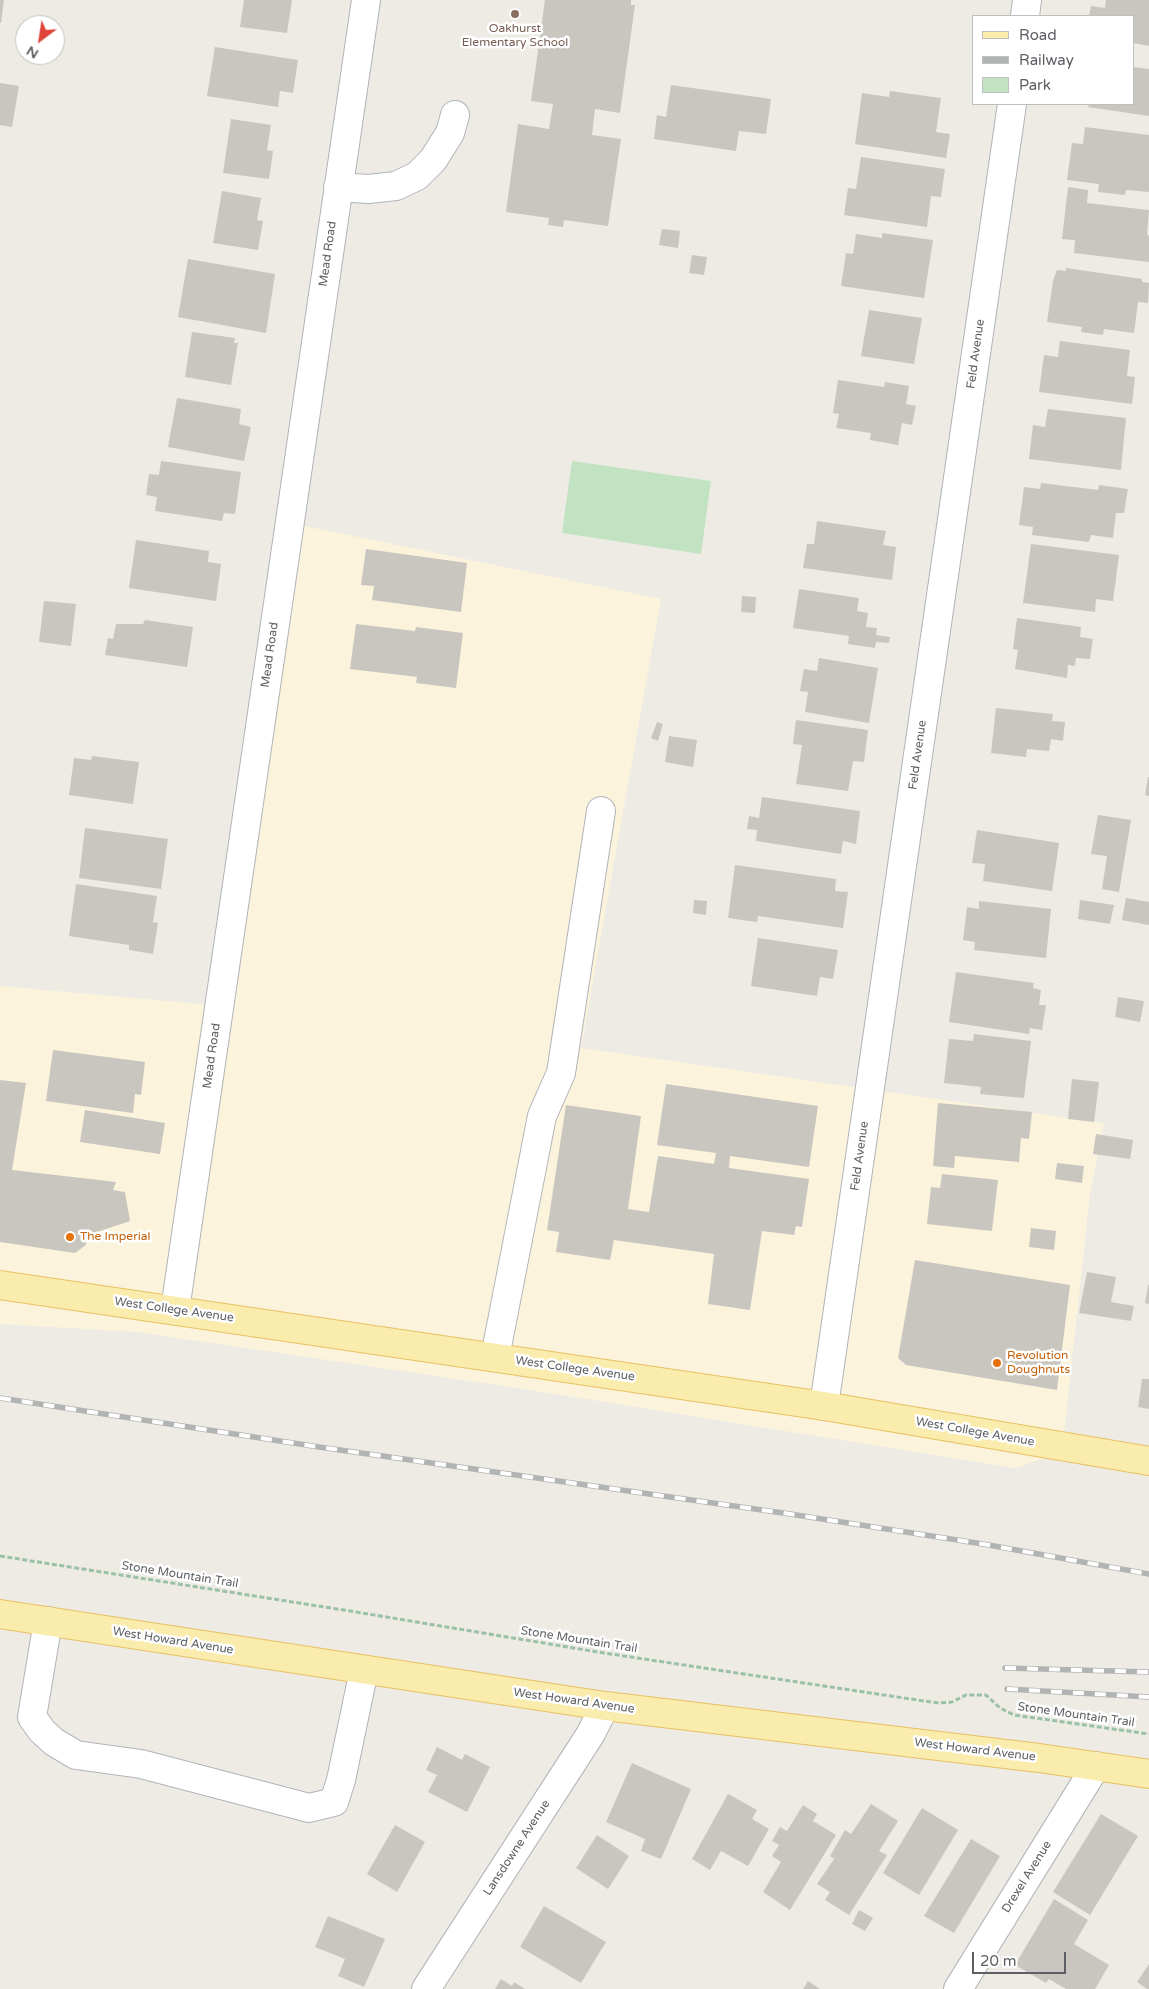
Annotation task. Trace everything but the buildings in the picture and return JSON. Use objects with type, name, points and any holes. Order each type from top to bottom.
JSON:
[{"type":"main road","name":"West College Avenue","points":[[0,1285],[824,1406],[1149,1461]]},
{"type":"main road","name":"West Howard Avenue","points":[[0,1614],[605,1706],[1149,1774]]},
{"type":"street","name":"Mead Road","points":[[175,1310],[366,0]]},
{"type":"street","points":[[1025,15],[1027,0]]},
{"type":"street","name":"Feld Avenue","points":[[824,1406],[1012,105]]},
{"type":"street","points":[[338,187],[368,189],[396,186],[417,176],[433,160],[450,133],[455,115]]},
{"type":"street","points":[[495,1357],[542,1116],[561,1073],[601,811]]},
{"type":"street","points":[[48,1621],[32,1717],[42,1731],[54,1742],[76,1755],[141,1764],[309,1808],[334,1802],[341,1780],[364,1670]]},
{"type":"street","name":"Lansdowne Avenue","points":[[426,1989],[590,1736],[605,1706]]},
{"type":"street","name":"Drexel Avenue","points":[[958,1989],[1096,1766]]},
{"type":"path","name":"Stone Mountain Trail","points":[[0,1556],[604,1653],[924,1701],[952,1702],[966,1695],[986,1695],[1000,1708],[1014,1715],[1149,1734]]},
{"type":"shaded area","points":[[275,520],[661,599],[581,1048],[1104,1123],[1090,1194],[1062,1452],[1015,1468],[524,1389],[137,1332],[0,1324],[0,986],[212,1005]]},
{"type":"green space","points":[[572,461],[711,481],[701,554],[562,533]]},
{"type":"railway","points":[[0,1398],[319,1447],[790,1514],[983,1544],[1149,1574]]},
{"type":"railway","points":[[1005,1668],[1149,1672]]},
{"type":"railway","points":[[1007,1689],[1149,1697]]},
{"type":"place","name":"Oakhurst Elementary School","points":[[515,14]]},
{"type":"place","name":"The Imperial","points":[[70,1237]]},
{"type":"place","name":"Revolution Doughnuts","points":[[997,1363]]}]
